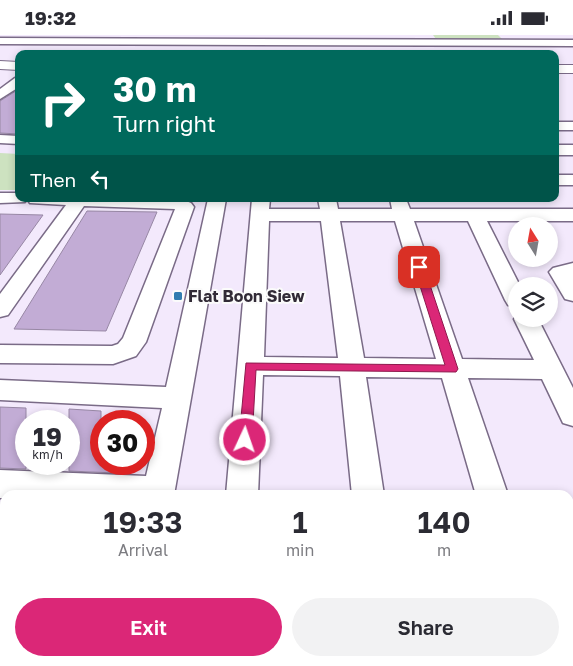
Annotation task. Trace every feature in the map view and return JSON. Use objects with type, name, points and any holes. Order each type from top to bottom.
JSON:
[{"type":"main road","points":[[0,65],[15,66]]},
{"type":"main road","points":[[559,69],[573,69]]},
{"type":"main road","points":[[559,74],[573,74]]},
{"type":"street","points":[[507,35],[515,43]]},
{"type":"street","points":[[538,35],[548,43]]},
{"type":"street","points":[[0,41],[17,38],[242,38],[430,39],[515,43],[573,43]]},
{"type":"street","points":[[39,50],[54,38]]},
{"type":"street","points":[[0,51],[15,51]]},
{"type":"street","points":[[559,54],[565,54]]},
{"type":"street","points":[[0,78],[15,80]]},
{"type":"street","points":[[0,83],[15,81]]},
{"type":"street","points":[[0,95],[15,83]]},
{"type":"street","points":[[559,126],[573,126]]},
{"type":"street","points":[[0,139],[15,140]]},
{"type":"street","points":[[559,150],[573,150]]},
{"type":"street","points":[[559,180],[573,180]]},
{"type":"street","points":[[0,197],[15,198]]},
{"type":"street","points":[[0,310],[77,202]]},
{"type":"street","points":[[0,354],[112,355],[127,350],[134,342],[184,207],[177,203],[144,202]]},
{"type":"street","points":[[160,490],[216,202]]},
{"type":"street","points":[[242,490],[260,207],[400,207],[475,215],[573,215]]},
{"type":"street","points":[[328,207],[352,366],[367,490]]},
{"type":"street","points":[[400,207],[490,490]]},
{"type":"street","points":[[475,215],[508,283]]},
{"type":"street","points":[[566,270],[573,294]]},
{"type":"street","points":[[530,327],[573,415]]},
{"type":"street","points":[[250,366],[551,370]]},
{"type":"street","points":[[0,390],[178,398]]},
{"type":"street","points":[[0,484],[106,490]]},
{"type":"green space","points":[[433,35],[498,35],[502,39],[496,41],[443,41],[436,39]]},
{"type":"green space","points":[[0,153],[15,154],[15,190],[0,190]]},
{"type":"building","points":[[15,92],[15,134],[0,133],[0,101]]},
{"type":"building","points":[[87,211],[157,212],[106,331],[14,329]]},
{"type":"building","points":[[0,214],[43,215],[0,275]]},
{"type":"building","points":[[0,407],[26,408],[26,410],[15,410],[15,469],[0,468]]},
{"type":"building","points":[[69,409],[90,410],[90,472],[80,471],[80,410]]},
{"type":"place","name":"Flat Boon Siew","points":[[178,296]]},
{"type":"route","points":[[245,440],[250,366],[352,366],[452,369],[419,267]]}]
